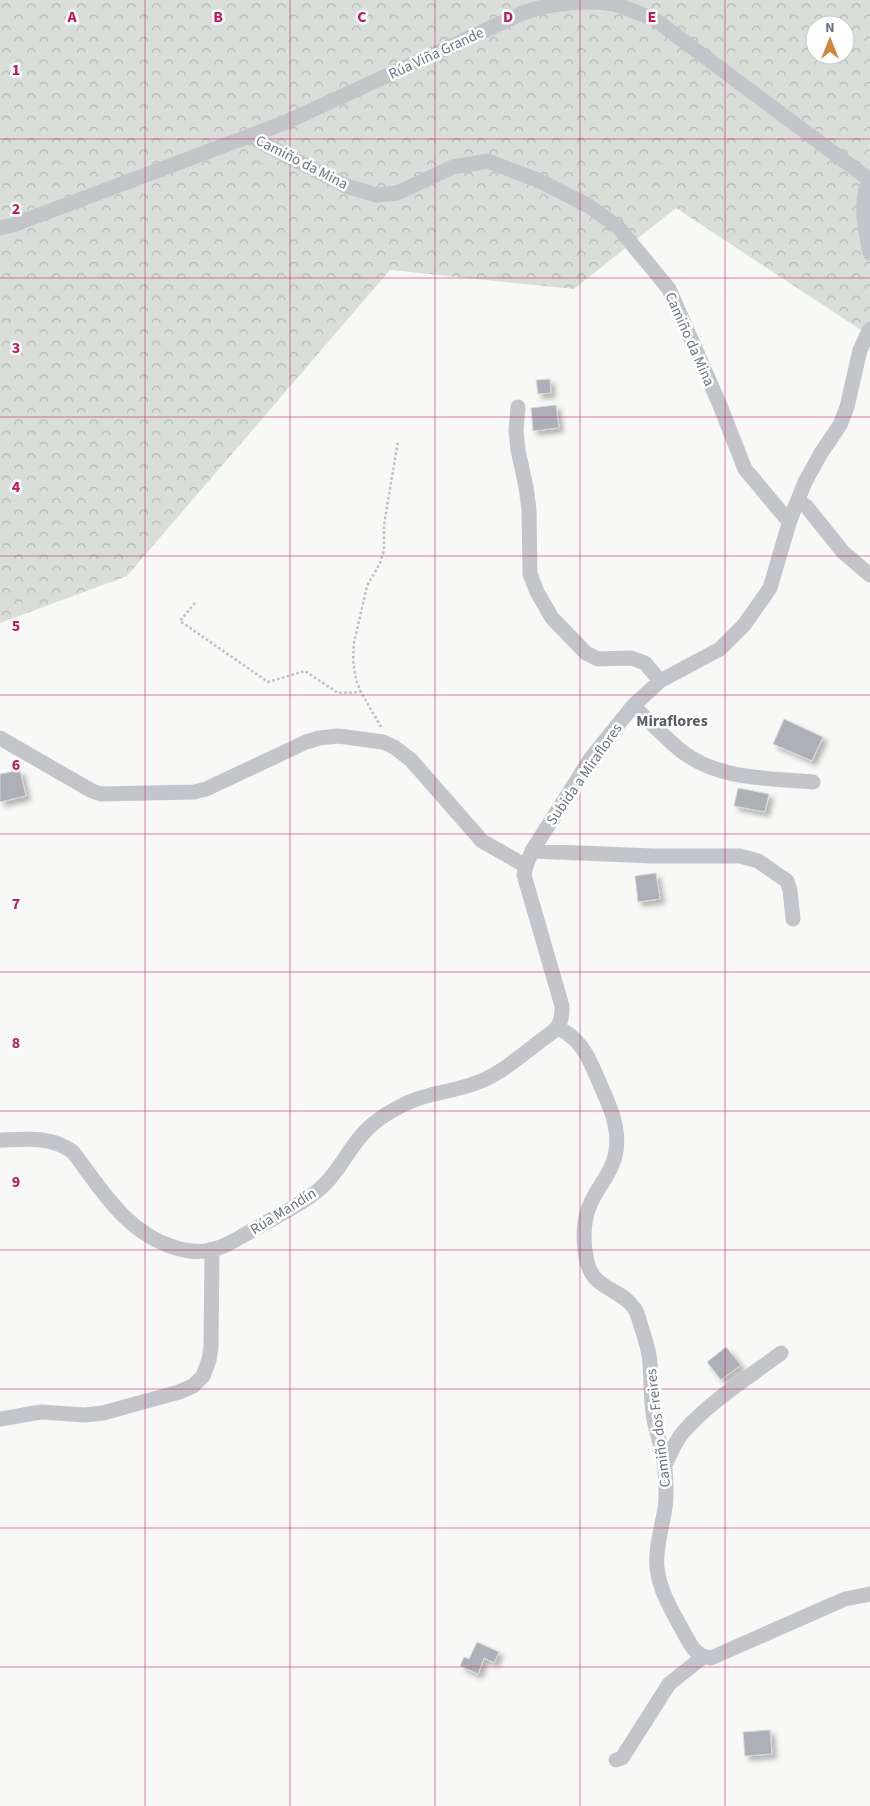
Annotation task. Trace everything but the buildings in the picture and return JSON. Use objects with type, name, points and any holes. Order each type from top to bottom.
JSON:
[{"type":"street","name":"Rúa Viña Grande","points":[[0,228],[13,225],[284,123],[525,12],[568,1],[592,0],[612,3],[654,20],[870,181]]},
{"type":"street","name":"Camiño da Mina","points":[[249,136],[346,186],[376,195],[397,193],[453,167],[488,161],[540,182],[589,206],[618,227],[669,289],[719,403],[745,469],[785,517],[790,520]]},
{"type":"street","points":[[870,181],[864,195],[870,252]]},
{"type":"street","name":"Subida a Miraflores","points":[[557,1028],[562,1017],[562,1006],[524,875],[532,851],[591,758],[634,706],[660,681],[720,649],[744,626],[770,588],[790,520],[805,482],[840,425],[847,407],[860,350],[870,329]]},
{"type":"street","points":[[518,407],[516,431],[526,487],[530,574],[537,592],[552,618],[586,653],[598,659],[631,658],[645,663],[660,681]]},
{"type":"street","points":[[798,501],[806,506],[843,552],[870,576]]},
{"type":"street","points":[[634,706],[684,753],[704,764],[731,774],[813,782]]},
{"type":"street","points":[[0,738],[82,787],[101,794],[194,792],[206,789],[306,742],[319,738],[338,736],[383,742],[394,747],[411,760],[482,841],[526,866]]},
{"type":"street","points":[[532,851],[653,856],[740,856],[758,861],[787,881],[790,890],[793,919]]},
{"type":"street","name":"Rúa Mandín","points":[[0,1140],[44,1140],[65,1146],[74,1152],[111,1202],[128,1221],[148,1237],[163,1244],[191,1252],[212,1250],[227,1244],[302,1202],[324,1185],[362,1134],[376,1121],[395,1108],[411,1101],[488,1078],[509,1066],[557,1028]]},
{"type":"street","name":"Camiño dos Freires","points":[[557,1028],[568,1032],[578,1042],[587,1056],[612,1111],[617,1130],[616,1152],[613,1164],[590,1205],[584,1230],[584,1249],[588,1264],[595,1278],[627,1299],[638,1316],[649,1356],[653,1417],[665,1465],[665,1507],[657,1549],[657,1567],[661,1587],[669,1606],[690,1645],[697,1654],[703,1657]]},
{"type":"street","points":[[0,1419],[41,1412],[85,1415],[178,1392],[193,1386],[203,1376],[209,1360],[211,1347],[212,1250]]},
{"type":"street","points":[[665,1465],[676,1441],[684,1431],[710,1407],[781,1352]]},
{"type":"street","points":[[616,1760],[622,1758],[669,1684],[703,1657],[711,1658],[723,1654],[846,1599],[870,1594]]},
{"type":"path","points":[[383,742],[383,732],[356,680],[353,660],[354,643],[366,586],[380,562],[384,550],[384,525],[398,440]]},
{"type":"path","points":[[195,603],[180,621],[268,682],[305,671],[338,693],[361,692]]},
{"type":"green space","points":[[0,0],[870,0],[870,336],[676,208],[574,289],[390,270],[127,576],[0,623]]},
{"type":"district","name":"Miraflores","points":[[672,720]]}]
